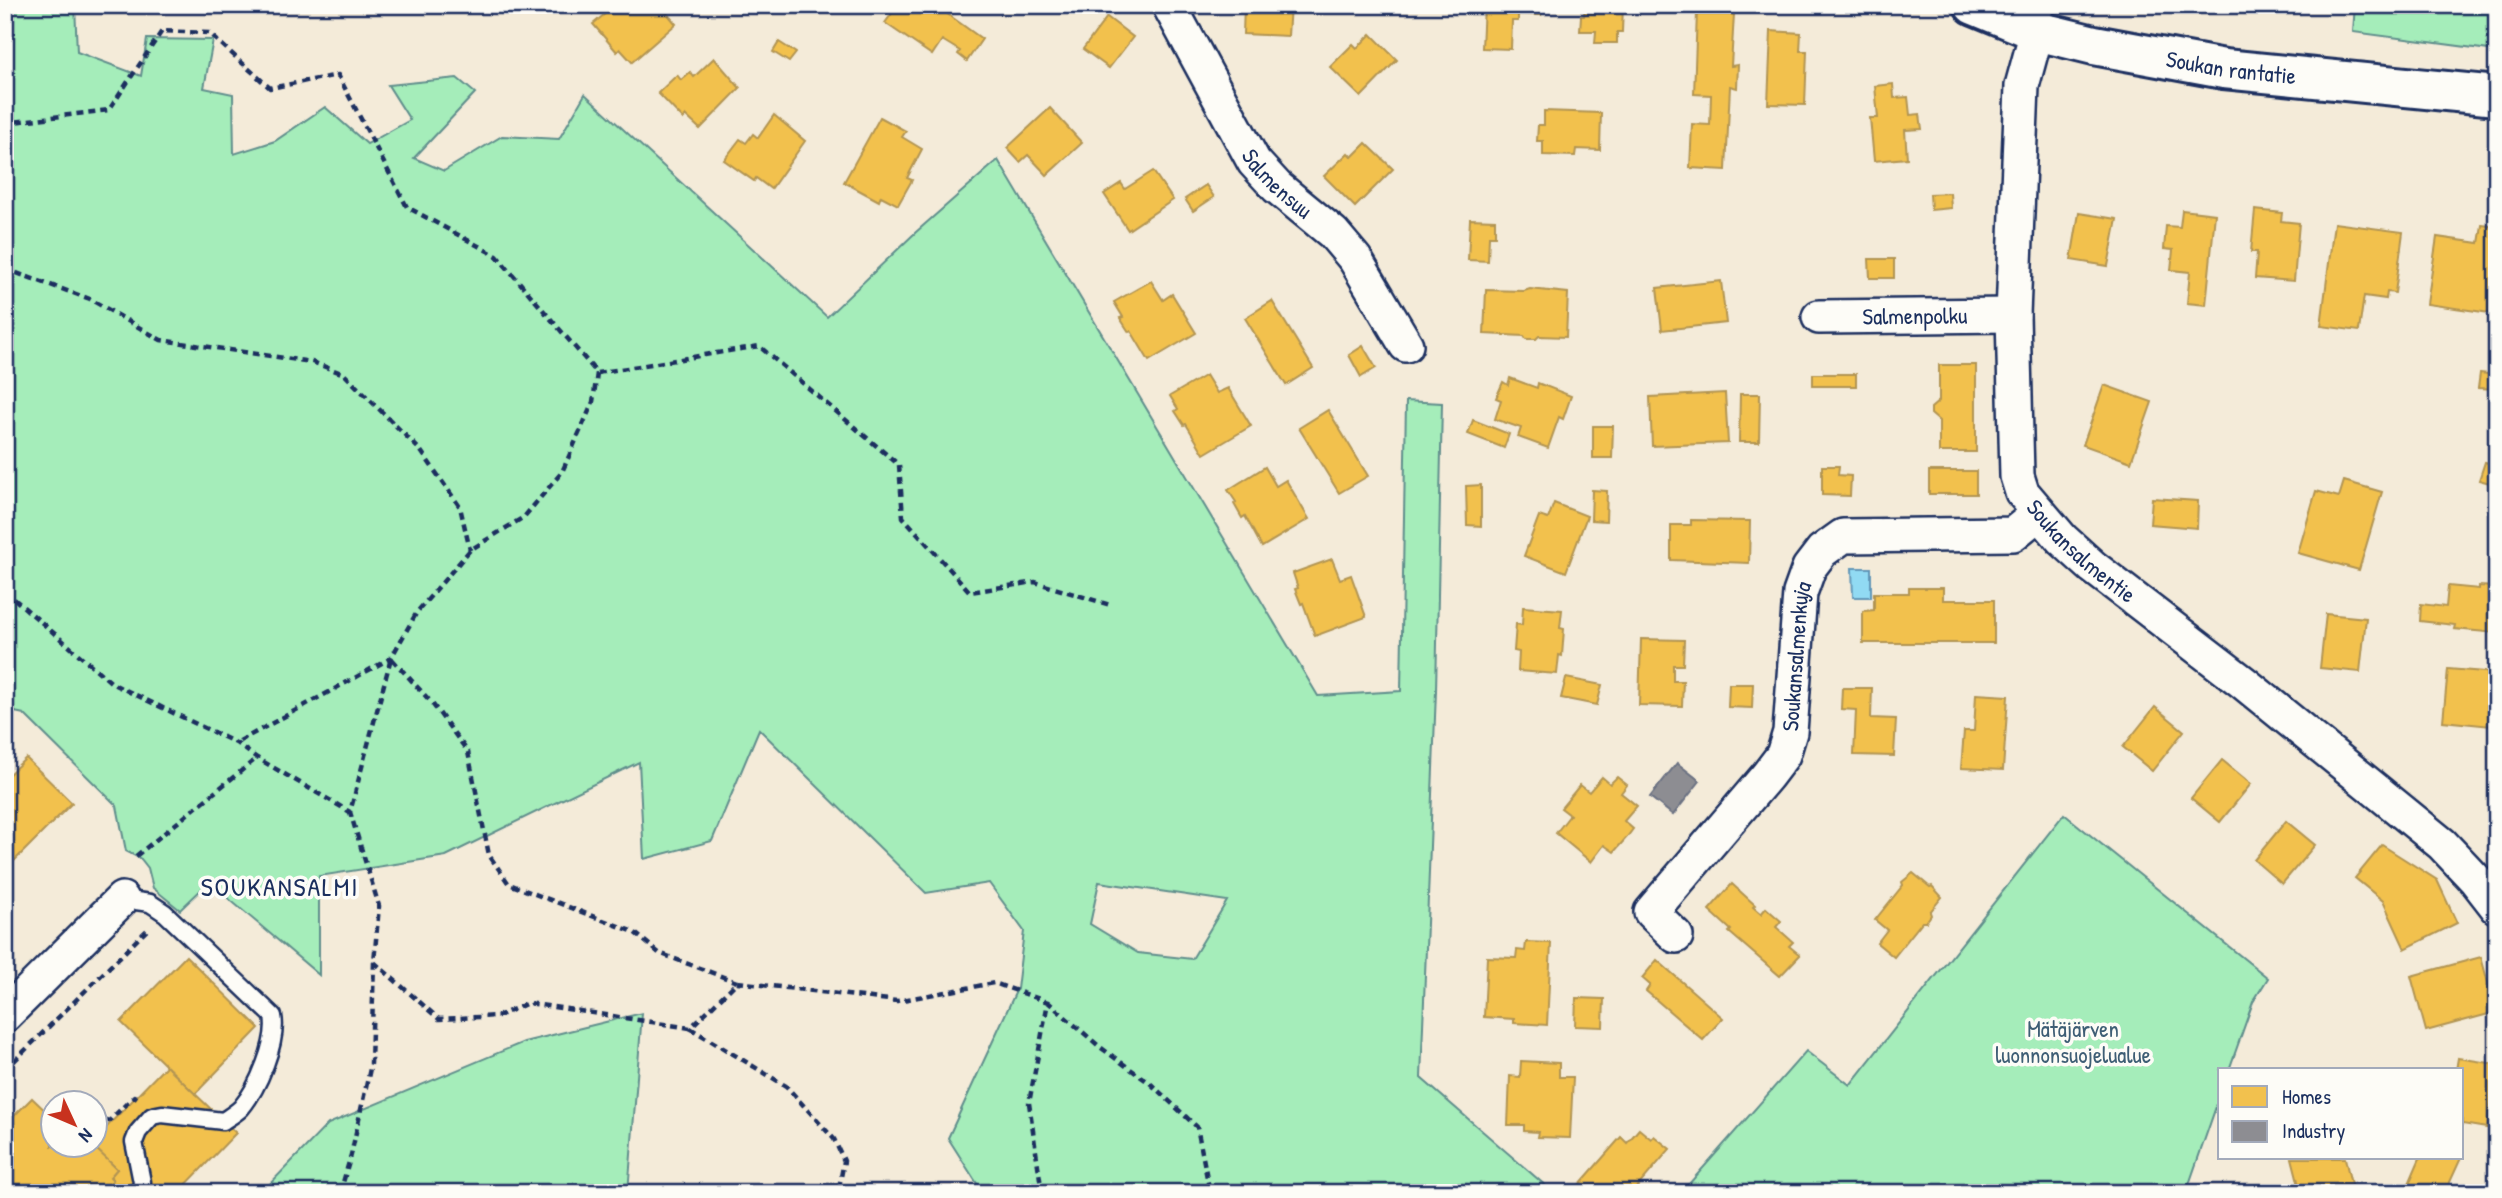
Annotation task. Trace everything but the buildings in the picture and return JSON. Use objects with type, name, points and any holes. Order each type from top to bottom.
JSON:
[{"type":"street","name":"Salmensuu","points":[[1169,5],[1254,162],[1278,187],[1333,233],[1355,260],[1406,345]]},
{"type":"street","name":"Soukan rantatie","points":[[1974,5],[2041,18],[2094,45],[2224,69],[2497,96]]},
{"type":"street","name":"Soukansalmentie","points":[[2041,18],[2022,86],[2013,315],[2017,476],[2022,492],[2062,539],[2094,567],[2442,844],[2497,907]]},
{"type":"street","name":"Salmenpolku","points":[[1819,317],[2013,315]]},
{"type":"street","name":"Soukansalmenkuja","points":[[1676,936],[1651,912],[1783,755],[1790,732],[1800,593],[1809,568],[1822,551],[1843,537],[2013,534],[2039,513]]},
{"type":"street","points":[[5,1015],[122,899]]},
{"type":"lane","points":[[122,899],[150,903],[165,913],[273,1016],[276,1028],[259,1080],[240,1109],[223,1121],[162,1114],[152,1116],[138,1132],[134,1142],[142,1182],[140,1193]]},
{"type":"path","points":[[5,123],[109,110],[162,31],[209,33],[270,88],[338,75],[407,207],[497,256],[597,373],[593,402],[562,472],[524,517],[470,550],[417,612],[391,658],[350,813],[379,906],[374,962],[371,1064],[340,1193]]},
{"type":"path","points":[[5,269],[90,299],[161,340],[312,362],[344,374],[421,451],[460,507],[470,550]]},
{"type":"path","points":[[597,373],[759,346],[899,465],[903,517],[970,592],[1035,582],[1110,606]]},
{"type":"path","points":[[5,591],[114,684],[236,743],[350,813]]},
{"type":"path","points":[[236,743],[391,658]]},
{"type":"path","points":[[391,658],[430,702],[468,752],[489,855],[509,884],[634,932],[659,953],[737,982],[897,1000],[994,983],[1048,1002],[1100,1047],[1151,1084],[1197,1127],[1210,1193]]},
{"type":"path","points":[[136,856],[257,758]]},
{"type":"path","points":[[5,1070],[165,913]]},
{"type":"path","points":[[374,962],[439,1019],[498,1016],[528,1003],[690,1028],[786,1086],[818,1121],[834,1139],[844,1161],[838,1193]]},
{"type":"path","points":[[690,1028],[737,982]]},
{"type":"path","points":[[1042,1193],[1029,1103],[1048,1002]]},
{"type":"path","points":[[108,1121],[134,1096]]},
{"type":"green space","points":[[5,5],[75,5],[77,52],[141,76],[147,39],[213,40],[204,88],[233,94],[234,154],[275,141],[325,107],[367,144],[410,120],[388,85],[457,78],[475,93],[414,158],[444,171],[502,136],[559,139],[585,94],[827,317],[916,232],[998,160],[1318,696],[1401,691],[1406,401],[1442,403],[1436,691],[1421,1078],[1554,1193],[983,1193],[948,1138],[1017,989],[1024,931],[989,883],[926,893],[759,729],[712,841],[644,859],[639,762],[446,856],[319,876],[319,975],[209,882],[180,910],[153,888],[148,868],[141,859],[126,851],[117,806],[24,714],[5,710]],"holes":[[[1099,882],[1227,901],[1192,959],[1138,953],[1090,924]]]},
{"type":"green space","points":[[2355,5],[2497,5],[2497,51],[2353,32]]},
{"type":"green space","name":"Mätäjärven luonnonsuojelualue","points":[[2064,814],[2268,978],[2253,1002],[2230,1068],[2218,1068],[2218,1101],[2186,1193],[1681,1193],[1806,1051],[1850,1085]]},
{"type":"green space","points":[[642,1013],[628,1193],[261,1193],[328,1124],[524,1042]]},
{"type":"water","points":[[1852,568],[1871,568],[1871,597],[1853,597]]},
{"type":"district","name":"SOUKANSALMI","points":[[280,887]]}]
